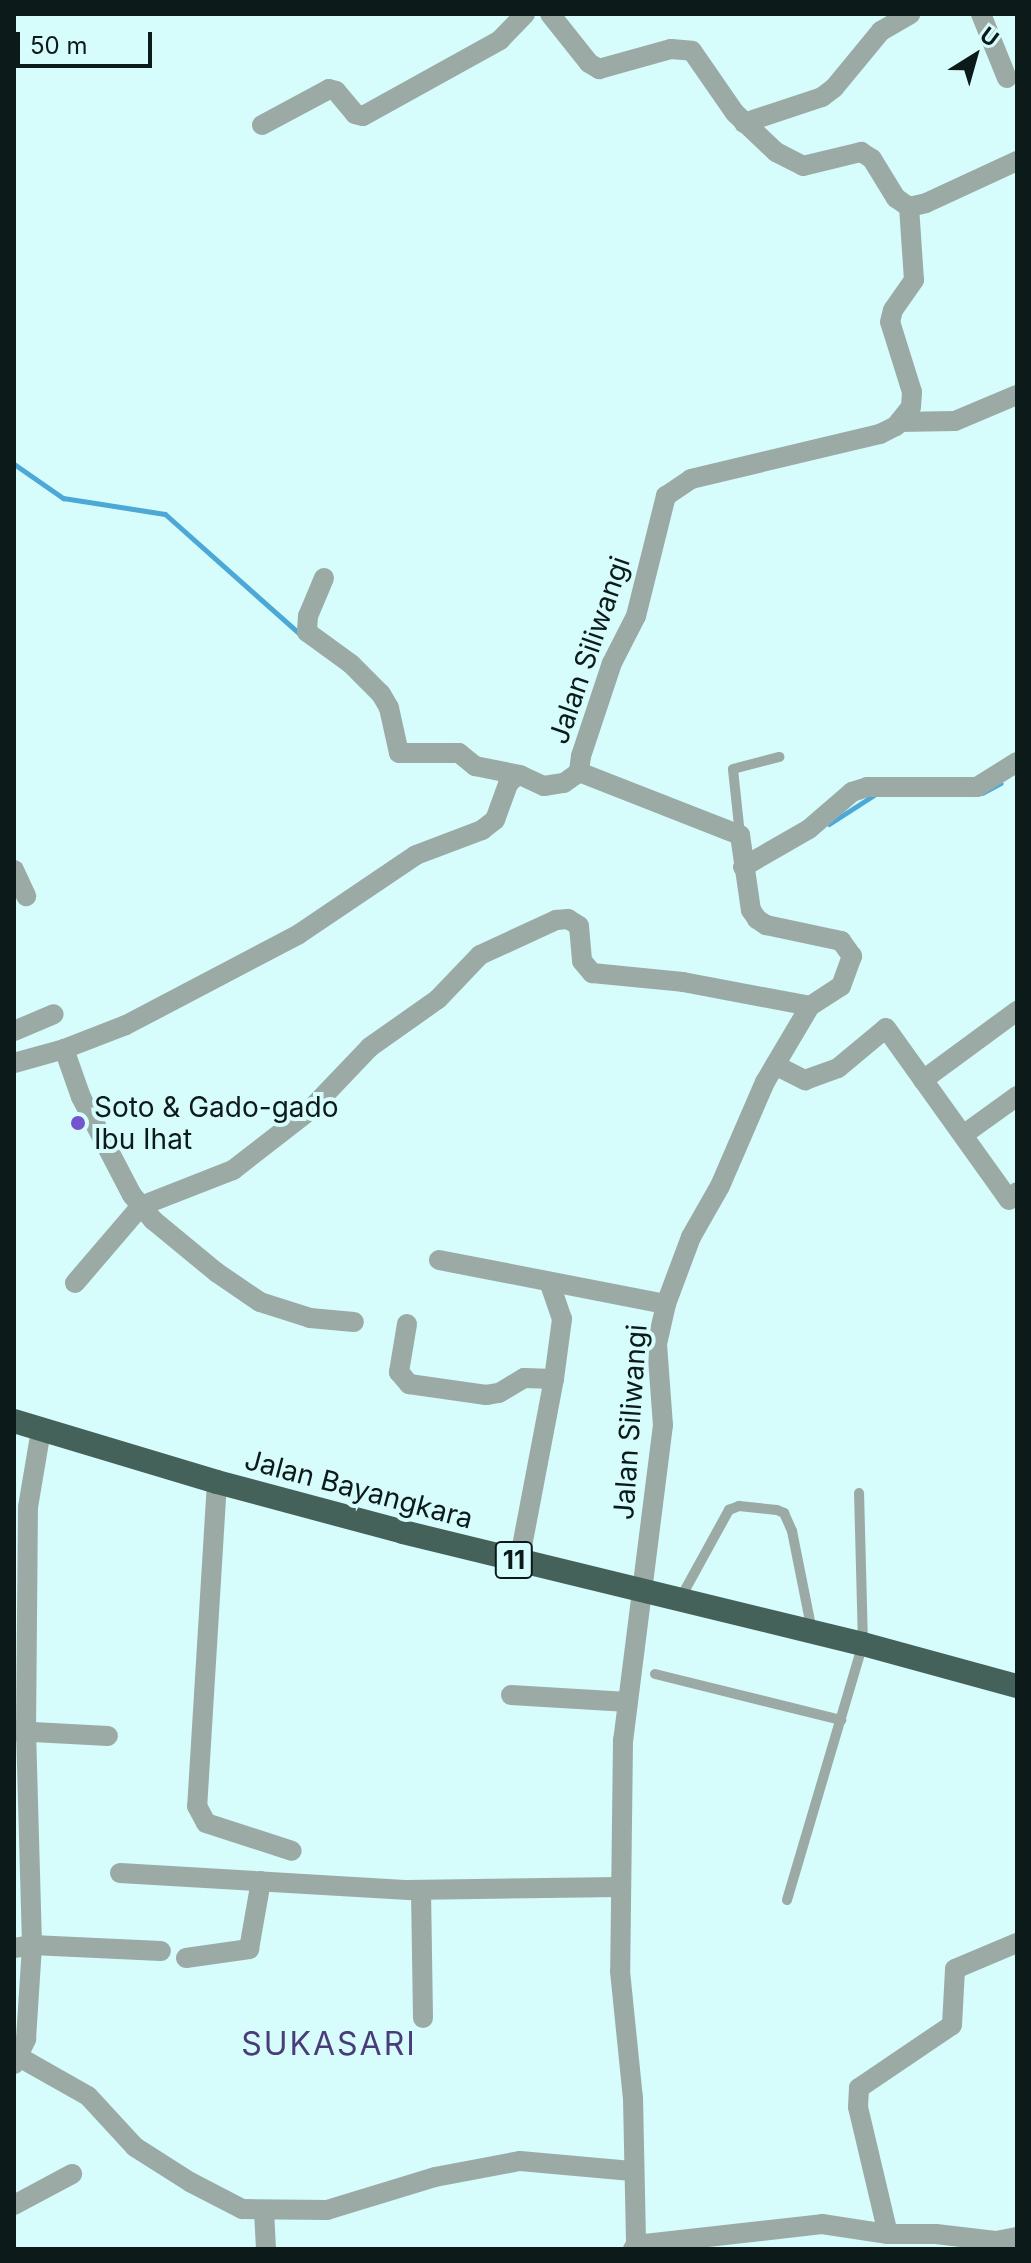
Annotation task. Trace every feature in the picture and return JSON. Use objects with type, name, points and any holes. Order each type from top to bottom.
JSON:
[{"type":"highway","name":"Jalan Bayangkara","points":[[14,1421],[217,1482],[519,1562],[863,1644],[1017,1686]]},
{"type":"street","points":[[262,125],[329,89],[336,91],[355,114],[363,116],[500,40],[525,14]]},
{"type":"street","points":[[550,14],[589,63],[599,69],[671,49],[692,51],[744,123],[776,152],[797,165],[821,164],[852,151],[866,154],[896,198],[909,207],[926,203],[1017,161]]},
{"type":"street","points":[[744,123],[822,97],[834,88],[881,31],[911,14]]},
{"type":"street","points":[[981,14],[1007,78]]},
{"type":"street","points":[[899,422],[913,400],[890,322],[893,310],[914,275],[909,207]]},
{"type":"street","points":[[899,422],[955,421],[1017,395]]},
{"type":"street","name":"Jalan Siliwangi","points":[[634,2247],[633,2098],[620,1971],[619,1887],[623,1740],[663,1425],[657,1344],[666,1304],[691,1237],[720,1186],[775,1065],[810,1006],[841,986],[850,968],[851,951],[841,941],[766,925],[757,919],[751,910],[740,835],[674,812],[579,768],[612,663],[636,616],[660,516],[670,491],[691,479],[880,434],[899,422]]},
{"type":"street","points":[[324,578],[308,616],[307,632],[351,664],[381,694],[389,708],[398,752],[467,758],[475,766],[515,777]]},
{"type":"street","points":[[743,867],[767,856],[809,829],[852,792],[867,787],[977,787],[1017,762]]},
{"type":"street","points":[[14,1063],[64,1049],[126,1025],[299,934],[416,855],[482,830],[495,820],[508,784],[515,777],[520,775],[550,786],[564,783],[579,768]]},
{"type":"street","points":[[14,870],[26,896]]},
{"type":"street","points":[[75,1283],[141,1206],[233,1170],[309,1111],[370,1047],[438,999],[480,955],[556,920],[568,919],[579,926],[582,961],[592,973],[683,982],[810,1006]]},
{"type":"street","points":[[923,1080],[1017,1011]]},
{"type":"street","points":[[14,1031],[54,1014]]},
{"type":"street","points":[[775,1065],[805,1080],[838,1068],[886,1028],[1009,1200],[1017,1192]]},
{"type":"street","points":[[64,1049],[81,1097],[141,1206],[216,1272],[260,1302],[310,1318],[354,1322]]},
{"type":"street","points":[[963,1135],[1017,1096]]},
{"type":"street","points":[[439,1260],[666,1304]]},
{"type":"street","points":[[519,1562],[554,1379],[562,1319],[549,1282]]},
{"type":"street","points":[[407,1324],[399,1372],[409,1384],[486,1395],[499,1393],[524,1378],[554,1379]]},
{"type":"street","points":[[41,1430],[28,1507],[20,1732],[26,2039],[16,2060],[78,2089],[99,2107],[128,2142],[190,2182],[242,2209],[327,2210],[435,2177],[520,2161],[632,2171]]},
{"type":"street","points":[[217,1482],[197,1806],[206,1823],[292,1851]]},
{"type":"street","points":[[511,1695],[628,1702]]},
{"type":"street","points":[[20,1732],[108,1736]]},
{"type":"street","points":[[120,1873],[421,1890],[619,1887]]},
{"type":"street","points":[[186,1958],[249,1949],[261,1881]]},
{"type":"street","points":[[421,1890],[423,2018]]},
{"type":"street","points":[[888,2234],[858,2107],[859,2088],[952,2025],[955,1969],[1017,1943]]},
{"type":"street","points":[[23,1946],[161,1951]]},
{"type":"street","points":[[14,2205],[72,2174]]},
{"type":"street","points":[[264,2211],[266,2249]]},
{"type":"street","points":[[634,2247],[822,2224],[888,2234],[936,2234],[996,2241],[1017,2237]]},
{"type":"lane","points":[[740,835],[733,769],[779,757]]},
{"type":"lane","points":[[787,1900],[863,1644],[859,1493]]},
{"type":"lane","points":[[679,1601],[729,1510],[739,1506],[777,1510],[784,1513],[792,1531],[813,1633]]},
{"type":"lane","points":[[655,1674],[841,1720]]},
{"type":"waterway","points":[[14,464],[63,498],[165,514],[302,636]]},
{"type":"waterway","points":[[982,793],[1001,783]]},
{"type":"waterway","points":[[829,824],[874,795]]},
{"type":"place","name":"Soto & Gado-gado Ibu Ihat","points":[[78,1123]]},
{"type":"district","name":"SUKASARI","points":[[329,2044]]}]
